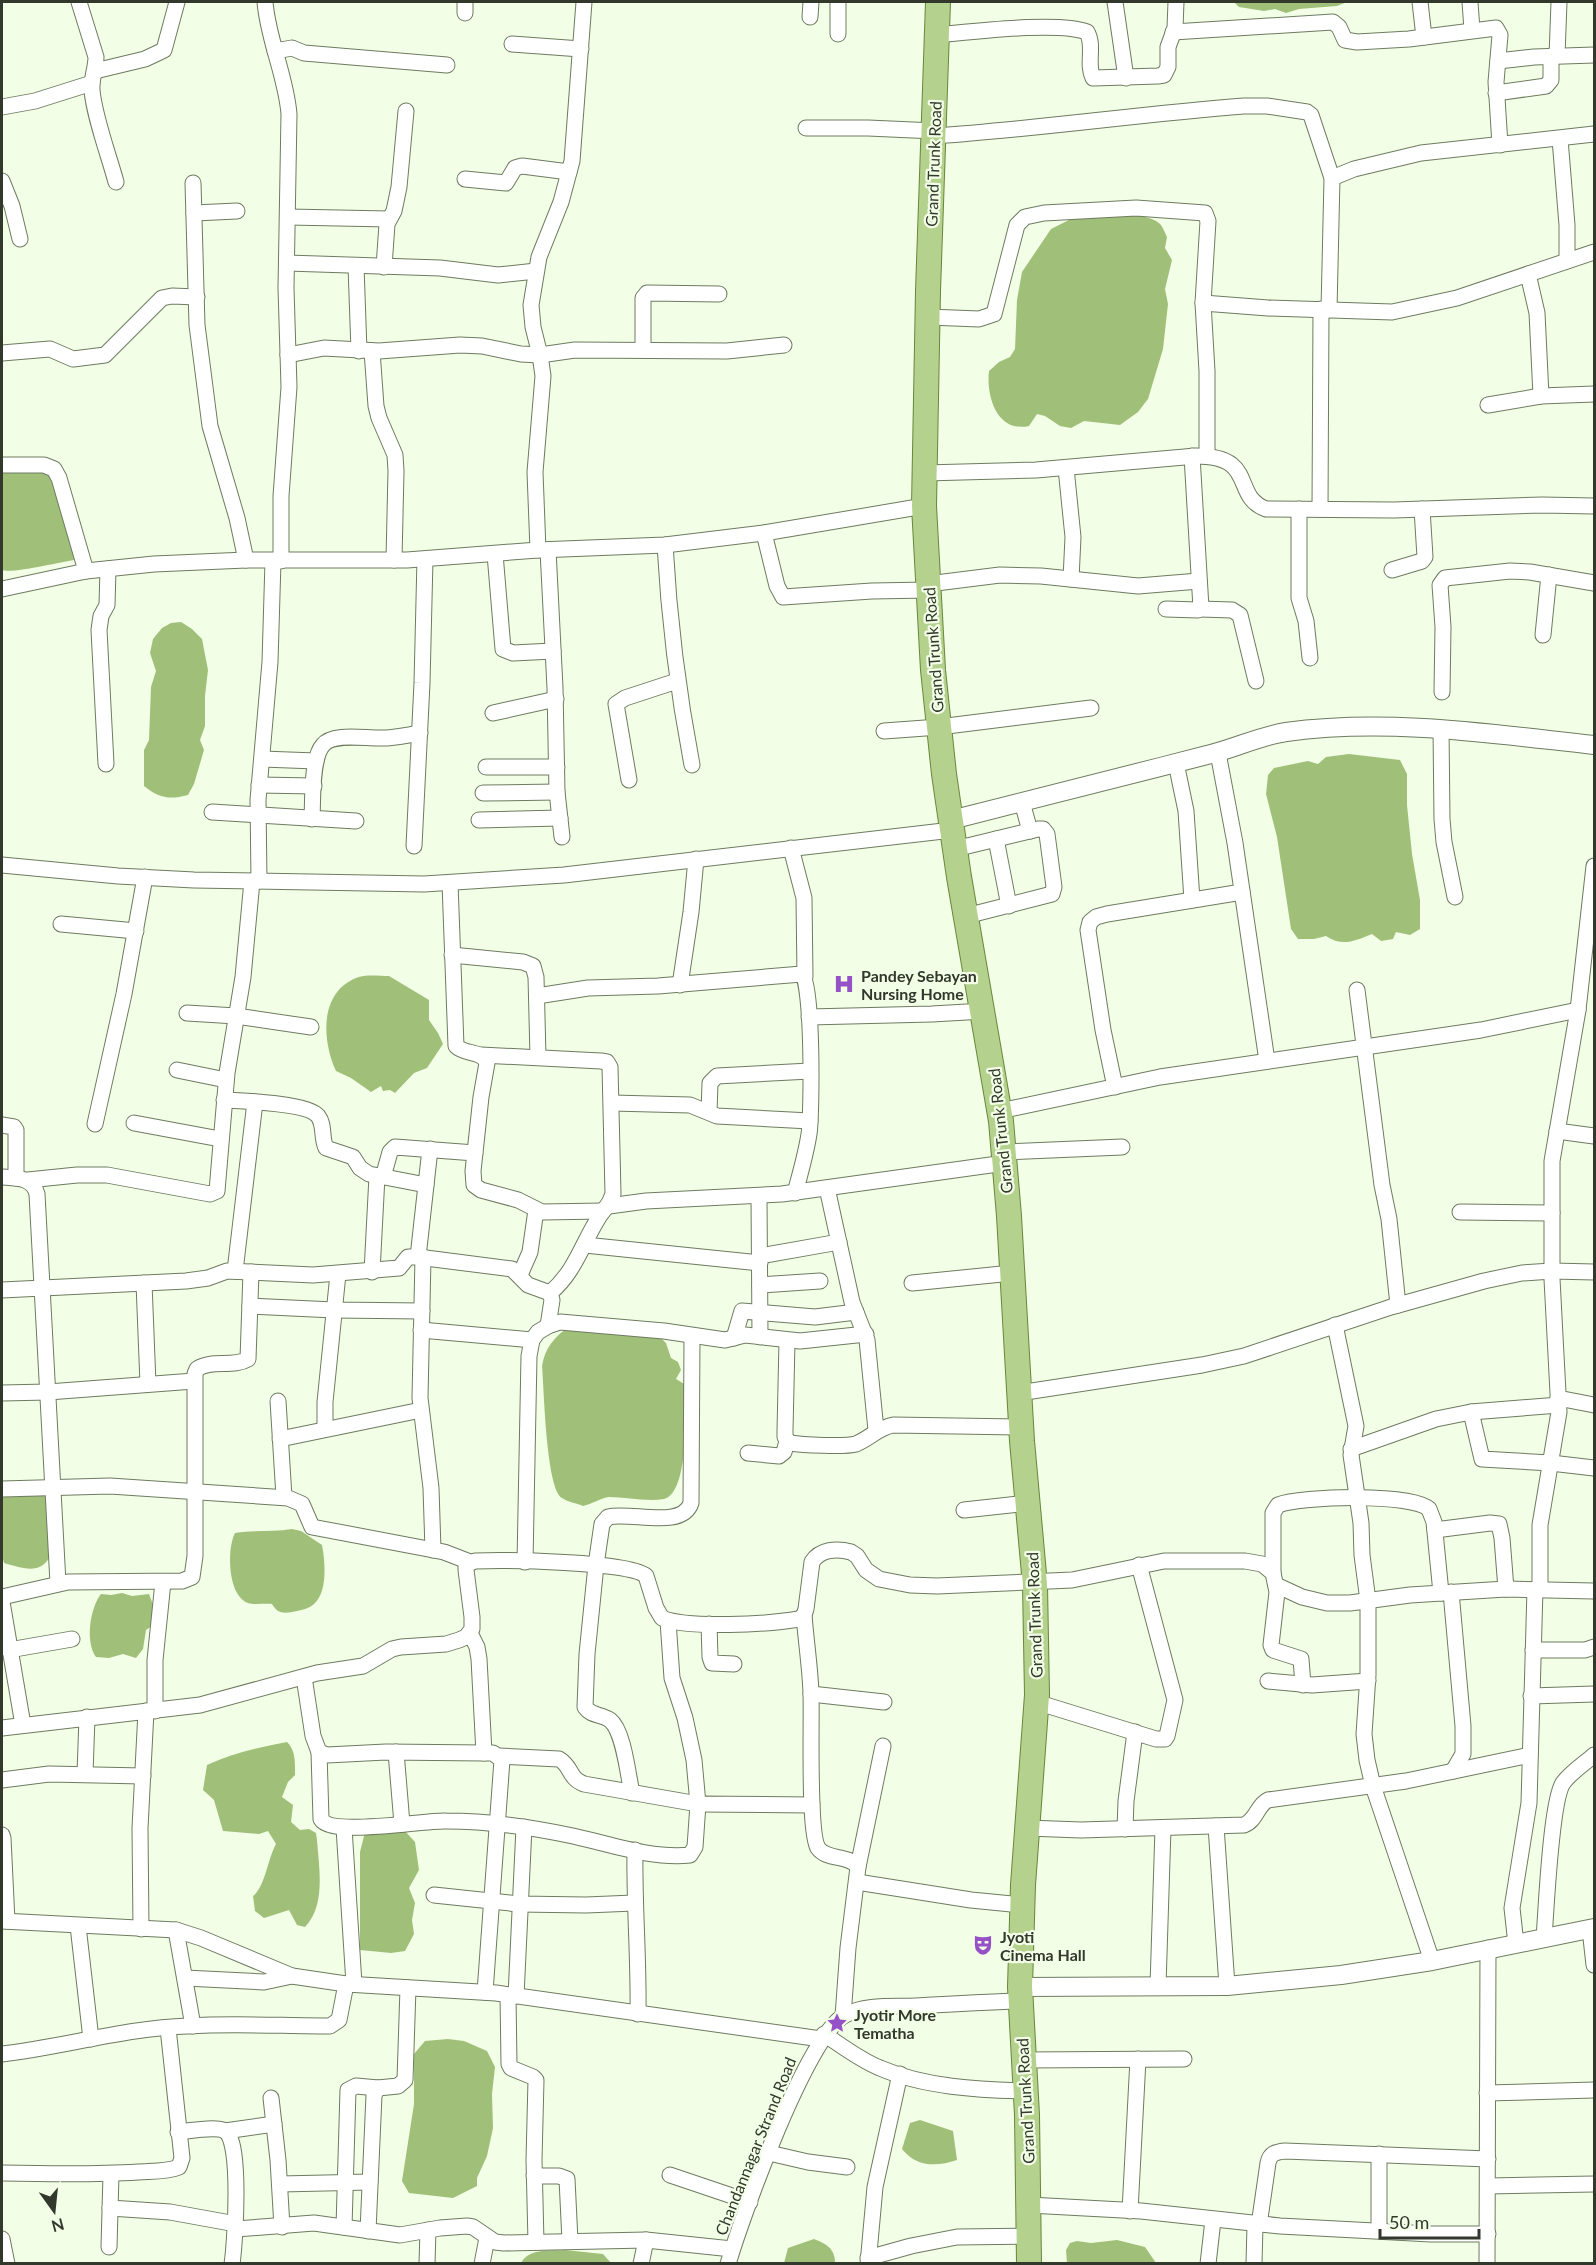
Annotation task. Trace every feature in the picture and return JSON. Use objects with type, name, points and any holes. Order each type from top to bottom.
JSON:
[{"type":"main road","name":"Grand Trunk Road","points":[[938,2],[924,506],[933,670],[939,727],[951,820],[1000,1111],[1005,1158],[1021,1427],[1035,1582],[1036,1701],[1022,1905],[1021,1994],[1026,2091],[1029,2264]]},
{"type":"street","points":[[79,2],[96,57],[94,103],[116,182]]},
{"type":"street","points":[[2,108],[35,100],[164,50],[177,2]]},
{"type":"street","points":[[15,1178],[107,1175],[214,1193],[218,1188],[226,1080],[256,881],[260,785],[289,387],[287,263],[290,114],[268,26],[265,2]]},
{"type":"street","points":[[562,837],[557,792],[553,651],[535,471],[543,376],[531,315],[539,256],[561,202],[569,172],[576,127],[584,2]]},
{"type":"street","points":[[838,2],[838,34]]},
{"type":"street","points":[[1115,2],[1126,78]]},
{"type":"street","points":[[937,35],[1050,28],[1081,30],[1087,32],[1090,39],[1090,70],[1093,78],[1164,75],[1168,66],[1168,47],[1176,21],[1176,2]]},
{"type":"street","points":[[1420,2],[1424,37]]},
{"type":"street","points":[[1470,2],[1472,30]]},
{"type":"street","points":[[1496,93],[1546,87],[1551,80],[1559,2]]},
{"type":"street","points":[[1173,32],[1333,22],[1339,27],[1345,40],[1350,41],[1424,37],[1490,27],[1499,31],[1496,93],[1500,145]]},
{"type":"street","points":[[512,44],[581,49]]},
{"type":"street","points":[[275,51],[292,48],[304,53],[447,65]]},
{"type":"street","points":[[1498,61],[1594,55]]},
{"type":"street","points":[[806,128],[868,128],[935,134],[1019,130],[1103,119],[1244,106],[1302,109],[1311,115],[1332,178],[1324,310],[1320,508]]},
{"type":"street","points":[[384,267],[389,219],[394,211],[399,187],[406,111]]},
{"type":"street","points":[[1332,178],[1354,169],[1421,153],[1594,134]]},
{"type":"street","points":[[1560,139],[1567,225],[1567,261]]},
{"type":"street","points":[[465,179],[506,183],[515,168],[522,166],[569,172]]},
{"type":"street","points":[[2,181],[12,206],[20,239]]},
{"type":"street","points":[[193,183],[197,325],[210,426],[237,518],[246,560]]},
{"type":"street","points":[[928,317],[979,319],[994,314],[1017,225],[1024,217],[1044,213],[1136,208],[1199,212],[1207,216],[1203,303],[1207,371],[1200,456],[1200,609]]},
{"type":"street","points":[[194,213],[237,211]]},
{"type":"street","points":[[288,217],[389,219]]},
{"type":"street","points":[[1203,303],[1372,312],[1415,308],[1457,298],[1594,252]]},
{"type":"street","points":[[287,263],[440,268],[498,275],[536,271]]},
{"type":"street","points":[[356,266],[366,351],[376,406],[394,454],[396,471],[394,561]]},
{"type":"street","points":[[1528,274],[1536,313],[1541,396]]},
{"type":"street","points":[[643,349],[643,298],[647,292],[719,294]]},
{"type":"street","points":[[2,353],[50,349],[73,358],[105,356],[162,298],[197,297]]},
{"type":"street","points":[[288,355],[324,348],[366,351],[460,345],[540,355],[575,351],[643,349],[727,351],[784,345]]},
{"type":"street","points":[[1488,405],[1541,396],[1594,394]]},
{"type":"street","points":[[925,473],[1066,468],[1200,456],[1222,458],[1231,464],[1239,472],[1252,500],[1258,506],[1266,509],[1594,506]]},
{"type":"street","points":[[2,465],[44,465],[54,469],[59,478],[86,571]]},
{"type":"street","points":[[1066,468],[1073,537],[1071,579]]},
{"type":"street","points":[[2,589],[86,571],[154,564],[246,560],[425,560],[543,550],[666,545],[764,533],[924,506]]},
{"type":"street","points":[[1299,509],[1299,598],[1306,621],[1310,658]]},
{"type":"street","points":[[1392,570],[1422,561],[1425,557],[1422,509]]},
{"type":"street","points":[[764,533],[777,586],[783,597],[928,587],[1000,575],[1138,586],[1199,581]]},
{"type":"street","points":[[666,545],[669,613],[677,681],[692,765]]},
{"type":"street","points":[[495,554],[503,649],[513,653],[553,651]]},
{"type":"street","points":[[414,846],[425,560]]},
{"type":"street","points":[[106,764],[99,630],[106,604],[108,569]]},
{"type":"street","points":[[1442,692],[1442,581],[1450,577],[1510,571],[1594,583]]},
{"type":"street","points":[[1544,635],[1549,575]]},
{"type":"street","points":[[1167,609],[1232,610],[1240,615],[1256,681]]},
{"type":"street","points":[[629,780],[616,704],[625,698],[677,681]]},
{"type":"street","points":[[493,713],[556,699]]},
{"type":"street","points":[[884,731],[939,727],[1091,708]]},
{"type":"street","points":[[2,865],[145,878],[256,881],[450,883],[564,875],[791,848],[951,820],[1218,753],[1265,737],[1293,731],[1384,726],[1442,729],[1594,745]]},
{"type":"street","points":[[1442,729],[1442,819],[1444,842],[1455,897]]},
{"type":"street","points":[[312,819],[316,761],[322,745],[328,740],[384,738],[420,733]]},
{"type":"street","points":[[1218,753],[1242,892],[1267,1061]]},
{"type":"street","points":[[262,759],[316,761]]},
{"type":"street","points":[[1176,763],[1186,811],[1192,900]]},
{"type":"street","points":[[486,767],[557,767]]},
{"type":"street","points":[[260,785],[314,786]]},
{"type":"street","points":[[483,793],[557,792]]},
{"type":"street","points":[[1022,802],[1030,831]]},
{"type":"street","points":[[212,812],[356,821]]},
{"type":"street","points":[[479,820],[560,818]]},
{"type":"street","points":[[951,820],[996,839],[1042,829],[1047,834],[1053,891],[1048,896],[966,916]]},
{"type":"street","points":[[996,839],[1009,906]]},
{"type":"street","points":[[791,848],[804,898],[810,1071],[810,1121],[795,1193]]},
{"type":"street","points":[[680,985],[696,859]]},
{"type":"street","points":[[1516,1944],[1512,1908],[1529,1803],[1531,1696],[1540,1525],[1559,1401],[1552,1271],[1552,1161],[1584,1005],[1594,866]]},
{"type":"street","points":[[95,1124],[124,994],[145,878]]},
{"type":"street","points":[[450,883],[456,1046],[459,1049],[481,1055],[607,1062],[611,1072],[613,1194],[566,1278],[550,1293]]},
{"type":"street","points":[[1115,1087],[1091,959],[1088,930],[1090,922],[1096,917],[1107,914],[1242,892]]},
{"type":"street","points":[[61,924],[136,931]]},
{"type":"street","points":[[452,956],[529,963],[535,971],[538,1057]]},
{"type":"street","points":[[537,996],[588,988],[680,985],[796,973],[805,977]]},
{"type":"street","points":[[1357,990],[1366,1046],[1382,1185],[1389,1219],[1398,1305]]},
{"type":"street","points":[[1000,1111],[1115,1087],[1267,1061],[1481,1030],[1584,1005]]},
{"type":"street","points":[[809,1017],[984,1011]]},
{"type":"street","points":[[187,1013],[236,1016],[312,1027]]},
{"type":"street","points":[[481,1055],[486,1059],[487,1068],[481,1097],[473,1181],[476,1188],[518,1200],[536,1210],[548,1213],[606,1209],[646,1201],[795,1193],[1005,1158],[1122,1147]]},
{"type":"street","points":[[177,1070],[226,1080]]},
{"type":"street","points":[[709,1112],[710,1083],[717,1077],[810,1071]]},
{"type":"street","points":[[224,1100],[255,1102],[313,1111],[320,1119],[326,1148],[353,1157],[363,1171],[380,1177],[426,1185]]},
{"type":"street","points":[[235,1271],[255,1102]]},
{"type":"street","points":[[612,1103],[690,1105],[717,1116],[810,1121]]},
{"type":"street","points":[[134,1123],[220,1139]]},
{"type":"street","points":[[2,1125],[11,1126],[16,1130],[15,1178]]},
{"type":"street","points":[[1557,1131],[1594,1136]]},
{"type":"street","points":[[372,1272],[380,1177],[392,1149],[399,1147],[475,1153]]},
{"type":"street","points":[[430,1149],[420,1257],[421,1410],[431,1488],[432,1550]]},
{"type":"street","points":[[15,1178],[33,1184],[37,1194],[58,1583]]},
{"type":"street","points":[[827,1188],[852,1302],[866,1334],[871,1364],[876,1430]]},
{"type":"street","points":[[759,1196],[760,1337]]},
{"type":"street","points":[[520,1275],[531,1252],[536,1210]]},
{"type":"street","points":[[1460,1212],[1552,1213]]},
{"type":"street","points":[[585,1245],[760,1260],[838,1242]]},
{"type":"street","points":[[2,1290],[199,1280],[227,1271],[313,1275],[372,1272],[395,1270],[402,1266],[408,1257],[420,1257],[512,1269],[528,1285],[550,1293]]},
{"type":"street","points":[[2,1597],[58,1583],[163,1582],[188,1580],[194,1573],[196,1492],[194,1381],[197,1369],[200,1367],[240,1363],[248,1359],[251,1272]]},
{"type":"street","points":[[1019,1393],[1202,1365],[1244,1356],[1398,1305],[1522,1273],[1594,1272]]},
{"type":"street","points":[[912,1283],[1012,1273]]},
{"type":"street","points":[[325,1429],[325,1402],[338,1274]]},
{"type":"street","points":[[760,1285],[820,1281]]},
{"type":"street","points":[[144,1283],[148,1384]]},
{"type":"street","points":[[548,1326],[552,1300],[550,1293]]},
{"type":"street","points":[[250,1306],[422,1311]]},
{"type":"street","points":[[734,1338],[740,1312],[744,1310],[815,1317],[856,1312]]},
{"type":"street","points":[[525,1562],[529,1356],[532,1340],[538,1332],[548,1326],[567,1322],[725,1340],[746,1335],[787,1341],[813,1341],[866,1334]]},
{"type":"street","points":[[1335,1325],[1356,1426],[1352,1449],[1353,1476],[1358,1496],[1368,1601],[1368,1681],[1364,1734],[1367,1760],[1373,1785],[1432,1961]]},
{"type":"street","points":[[422,1330],[532,1340]]},
{"type":"street","points":[[632,1793],[619,1734],[609,1720],[591,1713],[585,1707],[587,1654],[596,1565],[602,1524],[608,1517],[679,1516],[689,1509],[691,1503],[692,1336]]},
{"type":"street","points":[[748,1453],[779,1456],[784,1452],[787,1441],[785,1431],[787,1341]]},
{"type":"street","points":[[2,1393],[48,1392],[194,1381]]},
{"type":"street","points":[[278,1401],[284,1497]]},
{"type":"street","points":[[1352,1449],[1421,1424],[1471,1412],[1559,1401],[1594,1405]]},
{"type":"street","points":[[280,1439],[421,1410]]},
{"type":"street","points":[[1471,1412],[1482,1460],[1551,1463],[1594,1468]]},
{"type":"street","points":[[787,1441],[794,1444],[849,1445],[859,1442],[876,1430],[893,1425],[1021,1427]]},
{"type":"street","points":[[2,1489],[110,1486],[284,1497],[302,1504],[312,1527],[453,1554],[470,1562],[498,1560],[596,1565],[642,1572],[649,1581],[658,1614],[668,1621],[709,1624],[789,1620],[804,1616]]},
{"type":"street","points":[[1303,1684],[1301,1659],[1271,1648],[1275,1579],[1274,1513],[1278,1505],[1321,1498],[1358,1496],[1426,1506],[1431,1513],[1435,1530],[1446,1592],[1463,1726],[1463,1754],[1453,1771]]},
{"type":"street","points":[[964,1510],[1028,1503]]},
{"type":"street","points":[[1435,1530],[1490,1523],[1499,1524],[1506,1589]]},
{"type":"street","points":[[858,1875],[851,1861],[824,1853],[818,1848],[814,1830],[811,1694],[804,1616],[812,1562],[815,1556],[830,1550],[851,1552],[872,1575],[888,1582],[938,1586],[1083,1578],[1139,1565],[1196,1560],[1245,1561],[1262,1564],[1275,1579],[1302,1597],[1320,1601],[1350,1603],[1446,1592],[1506,1589],[1594,1591]]},
{"type":"street","points":[[470,1562],[466,1565],[472,1617],[470,1633],[477,1647],[492,1754],[503,1765],[485,1992]]},
{"type":"street","points":[[1036,1701],[1156,1739],[1164,1739],[1167,1736],[1175,1700],[1139,1565]]},
{"type":"street","points":[[141,1929],[142,1776],[151,1711],[163,1582]]},
{"type":"street","points":[[2,1602],[23,1725]]},
{"type":"street","points":[[304,1677],[313,1736],[319,1752],[321,1819],[326,1825],[344,1828],[445,1821],[497,1823],[635,1850],[690,1855],[695,1847],[698,1804],[694,1760],[685,1718],[672,1678],[668,1621]]},
{"type":"street","points":[[709,1624],[712,1663],[734,1664]]},
{"type":"street","points":[[2,1728],[151,1711],[229,1698],[304,1677],[363,1666],[392,1649],[446,1644],[466,1637],[470,1633]]},
{"type":"street","points":[[9,1650],[72,1639]]},
{"type":"street","points":[[1533,1650],[1586,1650],[1594,1647]]},
{"type":"street","points":[[1268,1681],[1326,1685],[1368,1681]]},
{"type":"street","points":[[811,1694],[884,1702]]},
{"type":"street","points":[[1531,1696],[1594,1694]]},
{"type":"street","points":[[85,1774],[87,1717]]},
{"type":"street","points":[[1125,1829],[1127,1791],[1135,1732]]},
{"type":"street","points":[[843,2016],[848,1948],[858,1875],[883,1746]]},
{"type":"street","points":[[319,1752],[327,1755],[396,1752],[492,1754],[559,1759],[565,1762],[576,1781],[596,1787],[698,1804],[813,1805]]},
{"type":"street","points":[[396,1752],[402,1824]]},
{"type":"street","points":[[1027,1828],[1081,1830],[1238,1826],[1250,1823],[1261,1805],[1268,1800],[1373,1785],[1530,1755]]},
{"type":"street","points":[[1544,1939],[1560,1790],[1570,1776],[1594,1755]]},
{"type":"street","points":[[2,1780],[36,1775],[142,1776]]},
{"type":"street","points":[[1216,1826],[1227,1986]]},
{"type":"street","points":[[524,1827],[509,2064],[536,2080],[534,2176],[536,2242]]},
{"type":"street","points":[[2,2054],[168,2028],[330,2026],[339,2020],[350,1984],[344,1828]]},
{"type":"street","points":[[1158,1986],[1163,1828]]},
{"type":"street","points":[[2,1834],[4,1921],[176,1930],[292,1976],[350,1984],[485,1992],[823,2037],[870,2064],[900,2074],[972,2090],[1026,2091]]},
{"type":"street","points":[[635,1850],[634,1903],[638,1952],[638,2013]]},
{"type":"street","points":[[858,1875],[971,1900],[1022,1905]]},
{"type":"street","points":[[434,1895],[519,1904],[634,1903]]},
{"type":"street","points":[[78,1926],[91,2039]]},
{"type":"street","points":[[1021,1994],[1158,1986],[1227,1986],[1341,1975],[1432,1961],[1592,1928],[1594,1965]]},
{"type":"street","points":[[176,1930],[193,2026]]},
{"type":"street","points":[[1487,2264],[1488,1948]]},
{"type":"street","points":[[185,1978],[264,1982],[292,1976]]},
{"type":"street","points":[[344,2227],[348,2090],[356,2086],[378,2088],[398,2086],[405,2080],[408,1988]]},
{"type":"street","name":"Chandannagar Strand Road","points":[[730,2256],[768,2153],[800,2078],[823,2037],[843,2016],[869,2008],[1021,1994]]},
{"type":"street","points":[[2,2173],[111,2174],[179,2167],[182,2158],[168,2028]]},
{"type":"street","points":[[1130,2211],[1138,2059]]},
{"type":"street","points":[[1024,2060],[1184,2059]]},
{"type":"street","points":[[900,2074],[875,2187],[868,2261],[911,2246],[957,2237],[1029,2236]]},
{"type":"street","points":[[368,2231],[374,2095],[378,2088]]},
{"type":"street","points":[[1488,2093],[1594,2090]]},
{"type":"street","points":[[271,2098],[282,2227]]},
{"type":"street","points":[[178,2132],[218,2129],[225,2131],[274,2124]]},
{"type":"street","points":[[225,2131],[232,2141],[236,2226],[232,2264]]},
{"type":"street","points":[[1254,2264],[1257,2225],[1269,2157],[1273,2154],[1285,2151],[1488,2159]]},
{"type":"street","points":[[768,2153],[808,2162],[847,2167]]},
{"type":"street","points":[[1379,2154],[1379,2230]]},
{"type":"street","points":[[109,2247],[111,2174]]},
{"type":"street","points":[[670,2175],[750,2202]]},
{"type":"street","points":[[534,2176],[559,2176],[567,2179],[570,2241]]},
{"type":"street","points":[[280,2184],[370,2182]]},
{"type":"street","points":[[1488,2186],[1594,2184]]},
{"type":"street","points":[[1029,2205],[1130,2211],[1257,2225],[1439,2235],[1488,2234]]},
{"type":"street","points":[[110,2208],[170,2212],[236,2226],[282,2227],[314,2223],[400,2235],[467,2226],[473,2227],[486,2238],[504,2244],[646,2240],[730,2256]]},
{"type":"street","points":[[1208,2264],[1213,2220]]},
{"type":"street","points":[[427,2264],[428,2230]]},
{"type":"street","points":[[482,2264],[486,2238]]},
{"type":"street","points":[[2,2239],[7,2264]]},
{"type":"street","points":[[641,2264],[646,2240]]},
{"type":"shaded area","points":[[1234,2],[1347,2],[1337,6],[1299,9],[1286,13],[1275,9],[1264,11],[1239,7]]},
{"type":"shaded area","points":[[1079,215],[1134,215],[1154,220],[1163,228],[1167,237],[1165,248],[1172,260],[1165,289],[1168,304],[1163,349],[1148,399],[1138,412],[1120,425],[1084,421],[1071,428],[1060,426],[1045,416],[1037,414],[1029,426],[1018,427],[1001,418],[996,410],[989,391],[989,371],[999,362],[1010,357],[1015,349],[1017,300],[1022,272],[1051,229]]},
{"type":"shaded area","points":[[2,468],[52,471],[79,557],[74,560],[25,569],[2,570]]},
{"type":"shaded area","points":[[181,622],[202,639],[208,670],[205,726],[200,740],[204,750],[194,784],[188,795],[170,798],[144,786],[144,750],[149,740],[151,687],[156,671],[150,653],[153,639],[162,628],[171,623]]},
{"type":"shaded area","points":[[1349,754],[1400,760],[1407,774],[1407,805],[1420,900],[1420,929],[1410,935],[1396,932],[1393,939],[1381,941],[1372,934],[1349,942],[1338,941],[1326,936],[1298,939],[1291,929],[1277,837],[1266,794],[1268,775],[1274,768],[1308,761],[1318,764],[1326,757]]},
{"type":"shaded area","points":[[389,976],[429,1000],[429,1020],[443,1044],[427,1068],[414,1073],[395,1093],[390,1090],[383,1091],[381,1086],[371,1092],[336,1071],[328,1046],[327,1019],[335,995],[344,985],[360,977]]},
{"type":"shaded area","points":[[570,1326],[659,1336],[666,1343],[671,1358],[678,1362],[681,1370],[676,1379],[686,1385],[684,1448],[678,1482],[672,1493],[664,1499],[609,1497],[583,1506],[562,1498],[557,1491],[549,1458],[542,1366],[551,1343]]},
{"type":"shaded area","points":[[2,1493],[49,1493],[51,1554],[47,1561],[37,1568],[31,1569],[4,1563]]},
{"type":"shaded area","points":[[292,1529],[301,1531],[322,1545],[324,1576],[322,1592],[318,1599],[309,1607],[288,1613],[280,1612],[272,1604],[248,1603],[236,1591],[231,1571],[231,1549],[235,1533]]},
{"type":"shaded area","points":[[122,1593],[132,1596],[149,1594],[155,1610],[152,1626],[146,1630],[143,1649],[136,1658],[123,1654],[109,1658],[96,1657],[91,1643],[90,1625],[97,1600],[101,1594]]},
{"type":"shaded area","points":[[287,1742],[293,1753],[295,1775],[288,1782],[282,1797],[293,1805],[291,1822],[300,1830],[309,1829],[316,1833],[317,1840],[320,1874],[319,1897],[312,1918],[305,1927],[297,1925],[289,1910],[264,1918],[255,1911],[253,1896],[261,1886],[276,1844],[268,1831],[259,1834],[223,1831],[214,1800],[203,1790],[207,1765],[256,1748]]},
{"type":"shaded area","points":[[405,1831],[415,1842],[419,1870],[409,1888],[415,1903],[412,1920],[414,1934],[405,1951],[391,1953],[360,1950],[360,1852],[365,1832]]},
{"type":"shaded area","points":[[448,2039],[464,2041],[487,2051],[495,2067],[492,2094],[493,2128],[487,2156],[477,2178],[477,2186],[453,2198],[409,2193],[402,2181],[414,2104],[414,2054],[425,2041]]},
{"type":"shaded area","points":[[920,2120],[953,2131],[957,2160],[942,2164],[927,2164],[914,2159],[902,2149],[910,2123]]},
{"type":"shaded area","points":[[814,2239],[829,2247],[835,2263],[784,2263],[788,2248]]},
{"type":"shaded area","points":[[1117,2240],[1145,2247],[1156,2263],[1067,2263],[1066,2250],[1070,2243]]},
{"type":"shaded area","points":[[565,2250],[603,2254],[611,2263],[521,2263],[534,2253]]},
{"type":"place","name":"Pandey Sebayan Nursing Home","points":[[844,984]]},
{"type":"place","name":"Jyoti Cinema Hall","points":[[983,1945]]},
{"type":"place","name":"Jyotir More Tematha","points":[[837,2023]]}]
